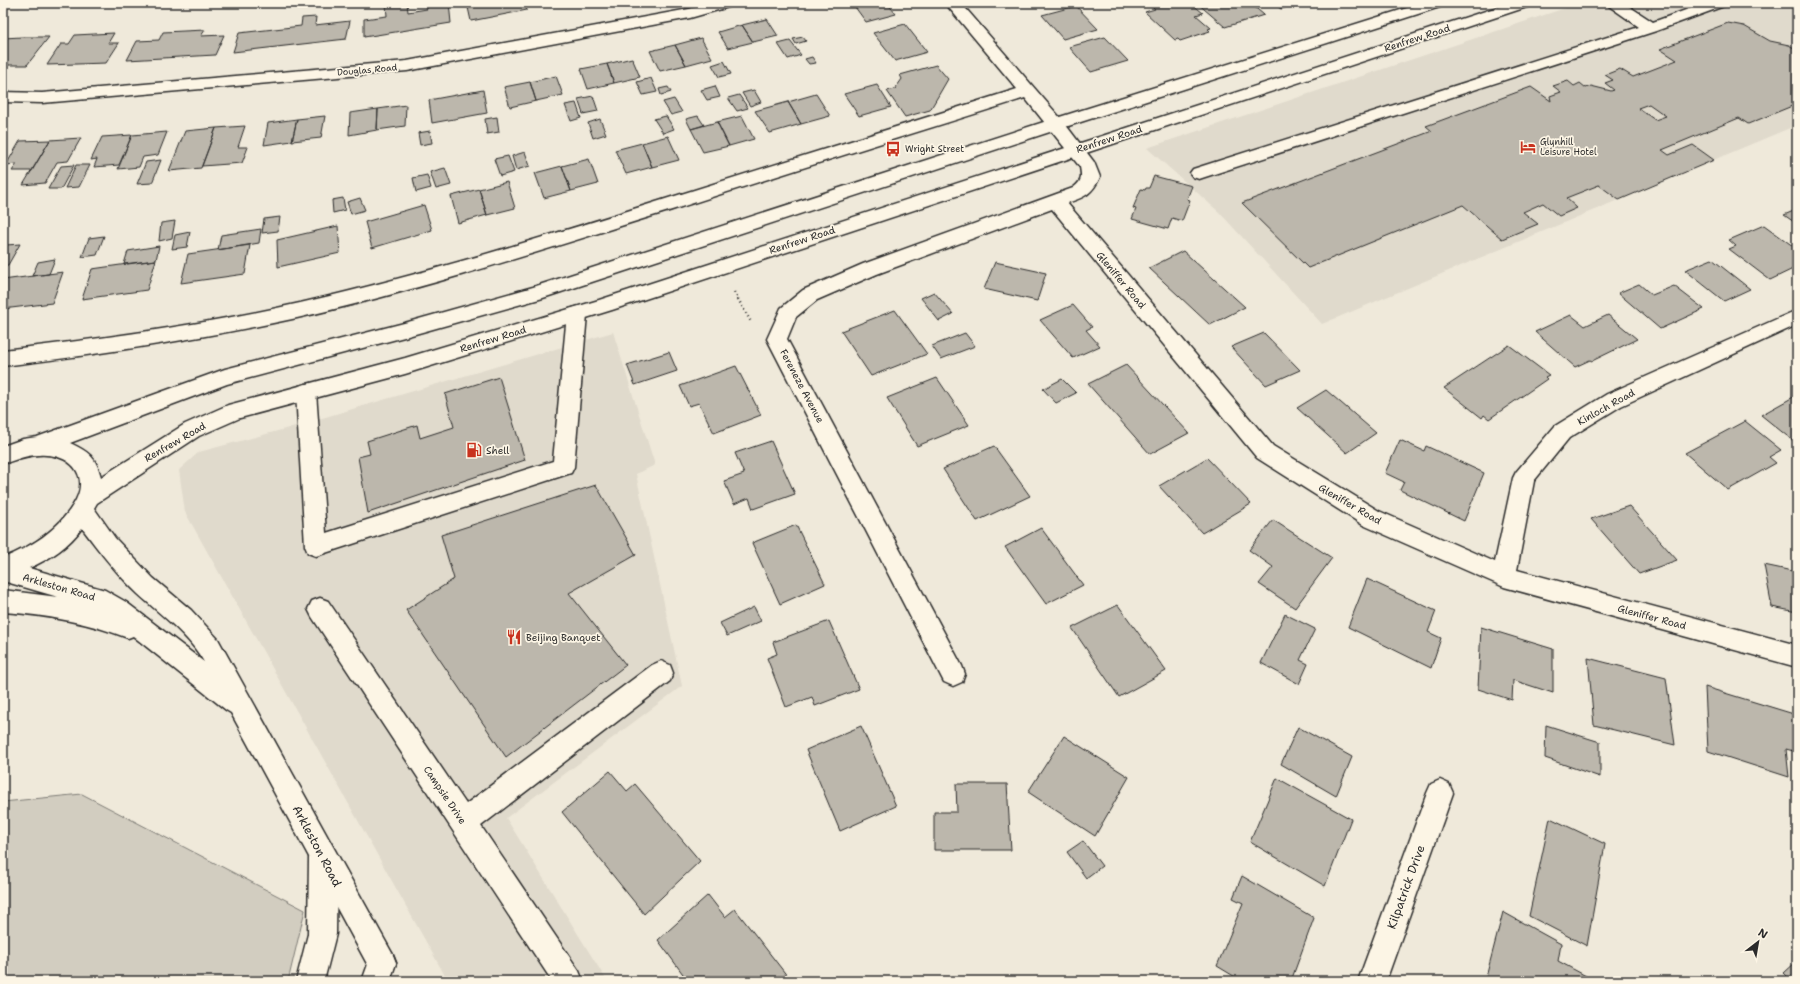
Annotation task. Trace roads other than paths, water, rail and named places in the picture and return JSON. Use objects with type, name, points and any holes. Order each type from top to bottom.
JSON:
[{"type":"main road","name":"Douglas Road","points":[[3,97],[42,98],[407,66],[690,13],[727,3]]},
{"type":"main road","points":[[953,3],[1056,124],[1075,150]]},
{"type":"main road","points":[[4,453],[38,446],[179,393],[225,378],[536,293],[1056,124],[1438,3]]},
{"type":"main road","name":"Renfrew Road","points":[[86,503],[162,448],[192,430],[235,411],[405,366],[577,314],[1525,3]]},
{"type":"main road","points":[[1614,3],[1650,28]]},
{"type":"main road","points":[[1199,173],[1650,28],[1719,3]]},
{"type":"main road","points":[[3,358],[101,346],[199,330],[301,309],[395,287],[524,250],[1028,91]]},
{"type":"main road","name":"Fereneze Avenue","points":[[953,674],[777,339],[788,314],[810,295],[870,269],[1079,192],[1087,186],[1091,178],[1088,166],[1075,150]]},
{"type":"main road","name":"Gleniffer Road","points":[[1055,201],[1265,452],[1371,518],[1504,577],[1797,656]]},
{"type":"main road","points":[[306,392],[316,546],[563,467],[577,314]]},
{"type":"main road","name":"Kinloch Road","points":[[1504,577],[1524,478],[1562,432],[1614,400],[1797,317]]},
{"type":"main road","points":[[3,568],[24,560],[48,547],[68,529],[86,503],[92,482],[89,469],[82,458],[70,451],[55,447],[38,446]]},
{"type":"main road","name":"Arkleston Road","points":[[86,503],[107,545],[145,585],[183,618],[209,647],[245,711],[323,858],[383,975]]},
{"type":"main road","name":"Arkleston Road","points":[[3,571],[97,596],[118,610],[245,711]]},
{"type":"main road","points":[[3,601],[34,603],[109,619],[156,640]]},
{"type":"main road","name":"Campsie Drive","points":[[320,609],[569,981]]},
{"type":"main road","points":[[463,823],[661,673]]},
{"type":"main road","name":"Kilpatrick Drive","points":[[1372,981],[1440,793]]},
{"type":"main road","points":[[310,981],[322,934],[323,858]]},
{"type":"place","name":"Glynhill Leisure Hotel","points":[[1528,147]]},
{"type":"place","name":"Wright Street","points":[[893,149]]},
{"type":"place","name":"Shell","points":[[474,450]]},
{"type":"place","name":"Beijing Banquet","points":[[514,637]]}]
